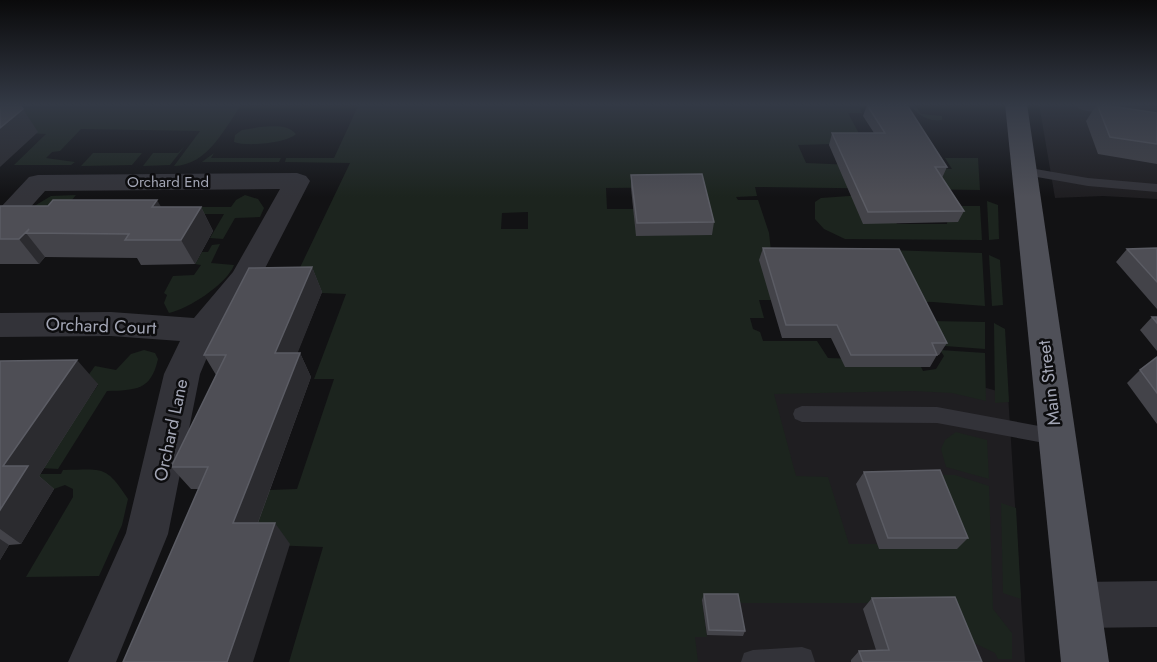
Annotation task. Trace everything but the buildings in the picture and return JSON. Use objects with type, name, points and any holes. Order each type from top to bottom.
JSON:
[{"type":"main road","name":"Main Street","points":[[1020,135],[1055,437],[1085,662]]},
{"type":"street","name":"Orchard End","points":[[0,224],[38,183],[297,181]]},
{"type":"street","name":"Orchard Lane","points":[[92,662],[147,534],[182,374],[202,331],[245,278],[297,181]]},
{"type":"street","name":"Orchard Court","points":[[0,325],[111,324],[202,331]]},
{"type":"street","points":[[1079,604],[1157,604]]},
{"type":"lane","points":[[1024,171],[1088,182],[1157,188]]},
{"type":"lane","points":[[802,414],[937,415],[1055,437]]},
{"type":"lane","points":[[753,662],[802,659],[802,662]]},
{"type":"shaded area","points":[[45,135],[75,135],[60,151],[52,152],[46,158],[75,162],[71,165],[14,165]]},
{"type":"shaded area","points":[[197,135],[221,135],[206,153],[186,164],[174,166]]},
{"type":"shaded area","points":[[235,135],[295,135],[284,140],[248,144],[234,142]]},
{"type":"shaded area","points":[[345,135],[860,135],[864,143],[798,145],[806,163],[952,169],[945,158],[978,158],[980,190],[755,187],[757,196],[736,197],[738,200],[758,200],[769,233],[772,260],[887,250],[982,253],[985,306],[933,302],[759,300],[764,318],[750,318],[753,329],[760,332],[763,341],[817,341],[828,358],[858,359],[864,348],[872,367],[921,367],[923,371],[936,369],[944,356],[940,350],[985,353],[986,401],[952,393],[913,391],[774,394],[796,476],[828,477],[849,544],[877,544],[879,549],[943,549],[939,475],[955,475],[989,486],[993,609],[1012,633],[1012,659],[998,659],[995,653],[972,642],[946,600],[865,603],[742,603],[736,600],[702,600],[707,637],[695,637],[698,662],[289,662],[323,547],[185,542],[270,490],[297,489],[334,379],[314,379],[346,294],[322,293],[295,278],[350,163],[285,162],[286,158],[334,158]],"holes":[[[700,187],[647,209],[607,209],[606,188]],[[528,212],[528,229],[501,229],[502,213]]]},
{"type":"shaded area","points":[[1044,135],[1157,135],[1157,199],[1103,196],[1055,198]]},
{"type":"shaded area","points":[[185,146],[170,165],[143,166],[153,153],[178,153]]},
{"type":"shaded area","points":[[93,153],[142,153],[132,165],[81,166]]},
{"type":"shaded area","points":[[214,153],[211,158],[281,158],[279,162],[202,162],[195,167]]},
{"type":"shaded area","points":[[76,195],[66,207],[231,207],[236,200],[245,195],[258,199],[264,208],[260,217],[235,218],[223,239],[210,238],[224,214],[33,214],[31,208],[51,196]]},
{"type":"shaded area","points":[[863,195],[892,215],[897,224],[947,224],[949,206],[980,206],[982,240],[845,239],[824,229],[815,219],[815,202],[821,198]]},
{"type":"shaded area","points":[[987,201],[998,205],[999,239],[989,240]]},
{"type":"shaded area","points":[[220,244],[211,263],[234,265],[230,272],[206,295],[169,313],[164,303],[167,295],[164,293],[173,276],[194,275],[201,265],[195,264],[202,252],[208,252],[212,245]]},
{"type":"shaded area","points":[[989,255],[1000,260],[1003,305],[992,306]]},
{"type":"shaded area","points":[[931,321],[985,322],[985,349],[945,346]]},
{"type":"shaded area","points":[[994,323],[1005,329],[1009,402],[995,403]]},
{"type":"shaded area","points":[[144,350],[155,353],[158,359],[155,370],[146,383],[134,389],[107,391],[58,469],[41,468],[98,385],[82,384],[95,366],[116,370],[131,354]]},
{"type":"shaded area","points":[[954,379],[1008,394],[1025,662],[687,662],[659,381]]},
{"type":"shaded area","points":[[956,432],[987,440],[989,479],[946,467],[941,449],[945,440]]},
{"type":"shaded area","points":[[63,470],[95,470],[108,474],[128,499],[122,525],[99,576],[26,577],[73,497],[73,489],[65,485],[54,489],[0,489],[0,474],[61,474]]},
{"type":"shaded area","points":[[1001,503],[1016,508],[1021,599],[1003,593]]}]
